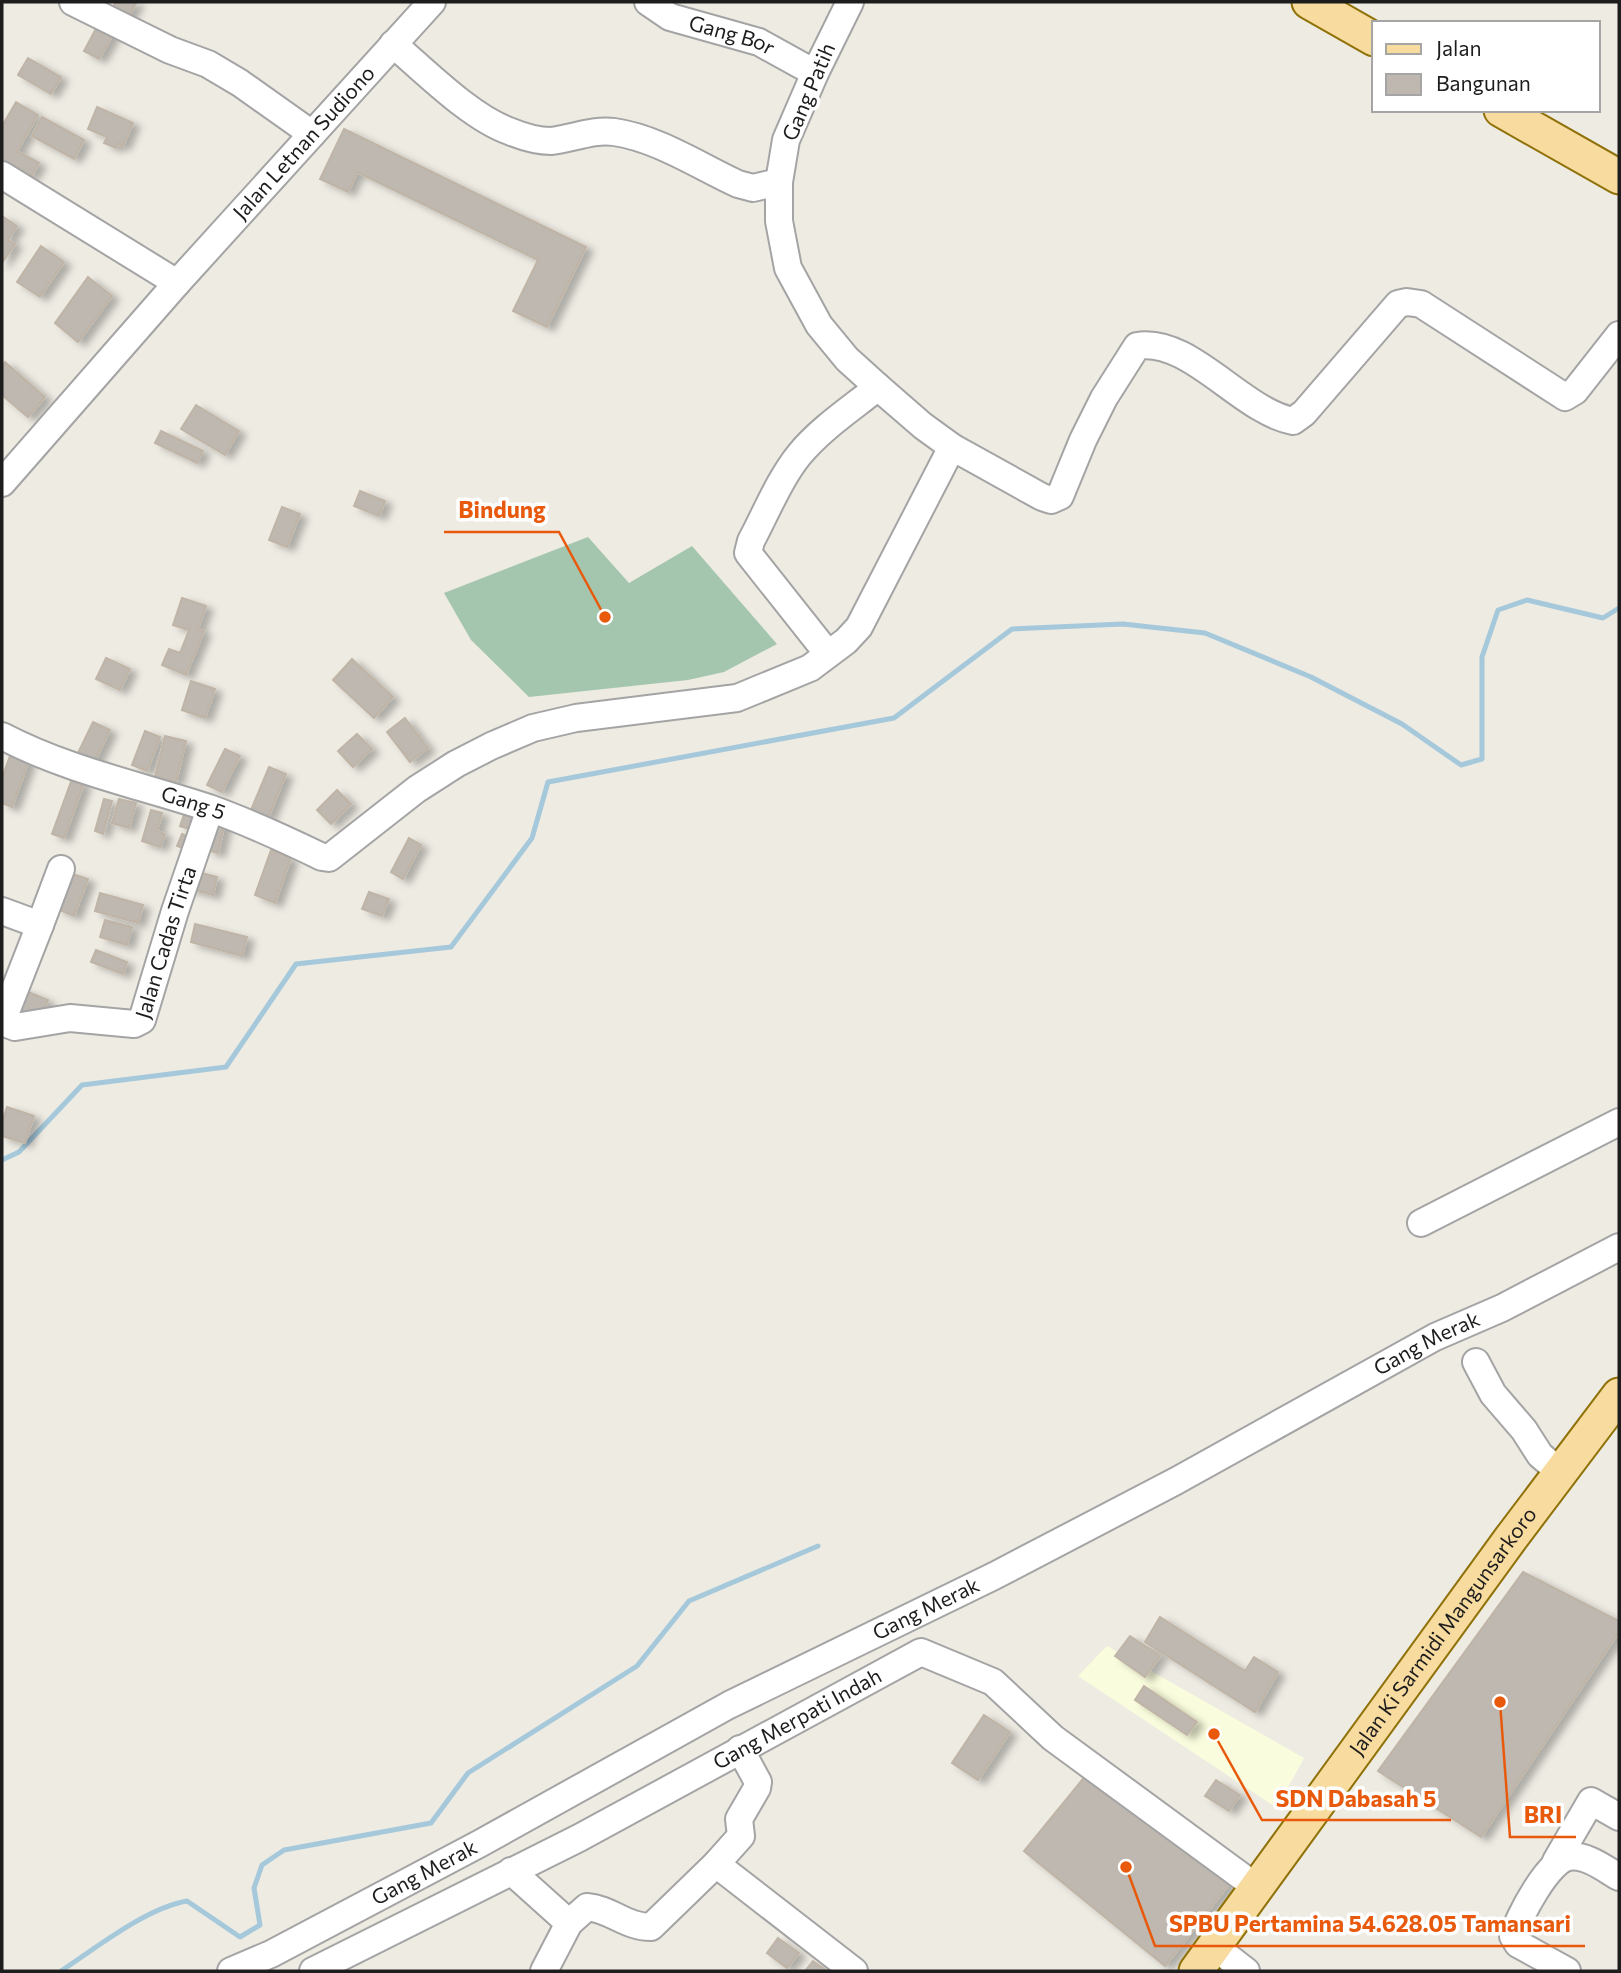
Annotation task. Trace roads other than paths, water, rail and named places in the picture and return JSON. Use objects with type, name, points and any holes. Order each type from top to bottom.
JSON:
[{"type":"main road","points":[[1309,2],[1372,38]]},
{"type":"main road","points":[[1505,112],[1619,177]]},
{"type":"main road","name":"Jalan Ki Sarmidi Mangunsarkoro","points":[[1206,1959],[1511,1538],[1619,1395]]},
{"type":"street","points":[[74,2],[170,50],[208,64],[240,83],[312,134]]},
{"type":"street","name":"Jalan Letnan Sudiono","points":[[2,483],[177,283],[432,2]]},
{"type":"street","name":"Gang Bor","points":[[648,2],[670,17],[759,42],[815,73]]},
{"type":"street","name":"Gang Patih","points":[[850,2],[786,140],[779,182],[779,221],[788,268],[819,325],[846,359],[923,426],[952,447],[1051,500],[1060,496],[1104,398],[1138,346],[1148,344],[1177,351],[1248,400],[1280,418],[1293,421],[1304,413],[1398,304],[1421,304],[1566,397],[1575,391],[1619,335]]},
{"type":"street","points":[[393,44],[468,107],[506,131],[549,141],[601,131],[616,132],[650,142],[737,184],[753,188],[779,182]]},
{"type":"street","points":[[2,175],[177,283]]},
{"type":"street","points":[[878,387],[834,422],[791,466],[751,541],[748,553],[828,654],[859,627],[952,447]]},
{"type":"street","name":"Gang 5","points":[[2,736],[34,753],[210,809],[271,833],[321,857],[329,858],[417,789],[456,764],[533,728],[576,718],[737,698],[810,668],[828,654]]},
{"type":"street","name":"Jalan Cadas Tirta","points":[[2,1022],[15,1027],[70,1018],[134,1024],[142,1020],[210,809]]},
{"type":"street","points":[[2,1022],[61,869]]},
{"type":"street","points":[[2,911],[40,925]]},
{"type":"street","points":[[1421,1223],[1619,1122]]},
{"type":"street","name":"Gang Merak","points":[[231,1971],[271,1954],[479,1844],[729,1705],[1006,1570],[1177,1481],[1435,1337],[1502,1308],[1619,1247]]},
{"type":"street","points":[[1476,1362],[1493,1394],[1524,1430],[1540,1455],[1561,1473]]},
{"type":"street","name":"Gang Merpati Indah","points":[[313,1971],[579,1838],[921,1652],[993,1682],[1053,1738],[1252,1884]]},
{"type":"street","points":[[544,1971],[569,1923],[587,1907],[598,1908],[637,1927],[652,1927],[741,1836],[739,1819],[758,1782],[740,1749]]},
{"type":"street","points":[[1567,1971],[1518,1944],[1513,1936],[1517,1921],[1591,1801],[1619,1817]]},
{"type":"street","points":[[1556,1861],[1570,1856],[1587,1859],[1619,1877]]},
{"type":"street","points":[[716,1864],[854,1971]]},
{"type":"street","points":[[511,1871],[569,1923]]},
{"type":"street","points":[[1206,1959],[1246,1971]]},
{"type":"waterway","points":[[2,1160],[19,1152],[82,1085],[226,1067],[296,964],[451,947],[532,838],[548,782],[894,718],[1012,629],[1123,624],[1205,633],[1311,677],[1402,724],[1461,765],[1482,759],[1482,657],[1498,610],[1527,600],[1603,618],[1619,608]]},
{"type":"waterway","points":[[61,1971],[138,1920],[187,1901],[240,1937],[260,1925],[254,1888],[262,1865],[284,1850],[431,1823],[468,1773],[637,1666],[689,1601],[818,1546]]},
{"type":"place","name":"Bindung","points":[[605,617]]},
{"type":"place","name":"BRI","points":[[1500,1702]]},
{"type":"place","name":"SDN Dabasah 5","points":[[1214,1734]]},
{"type":"place","name":"SPBU Pertamina 54.628.05 Tamansari","points":[[1126,1867]]}]
